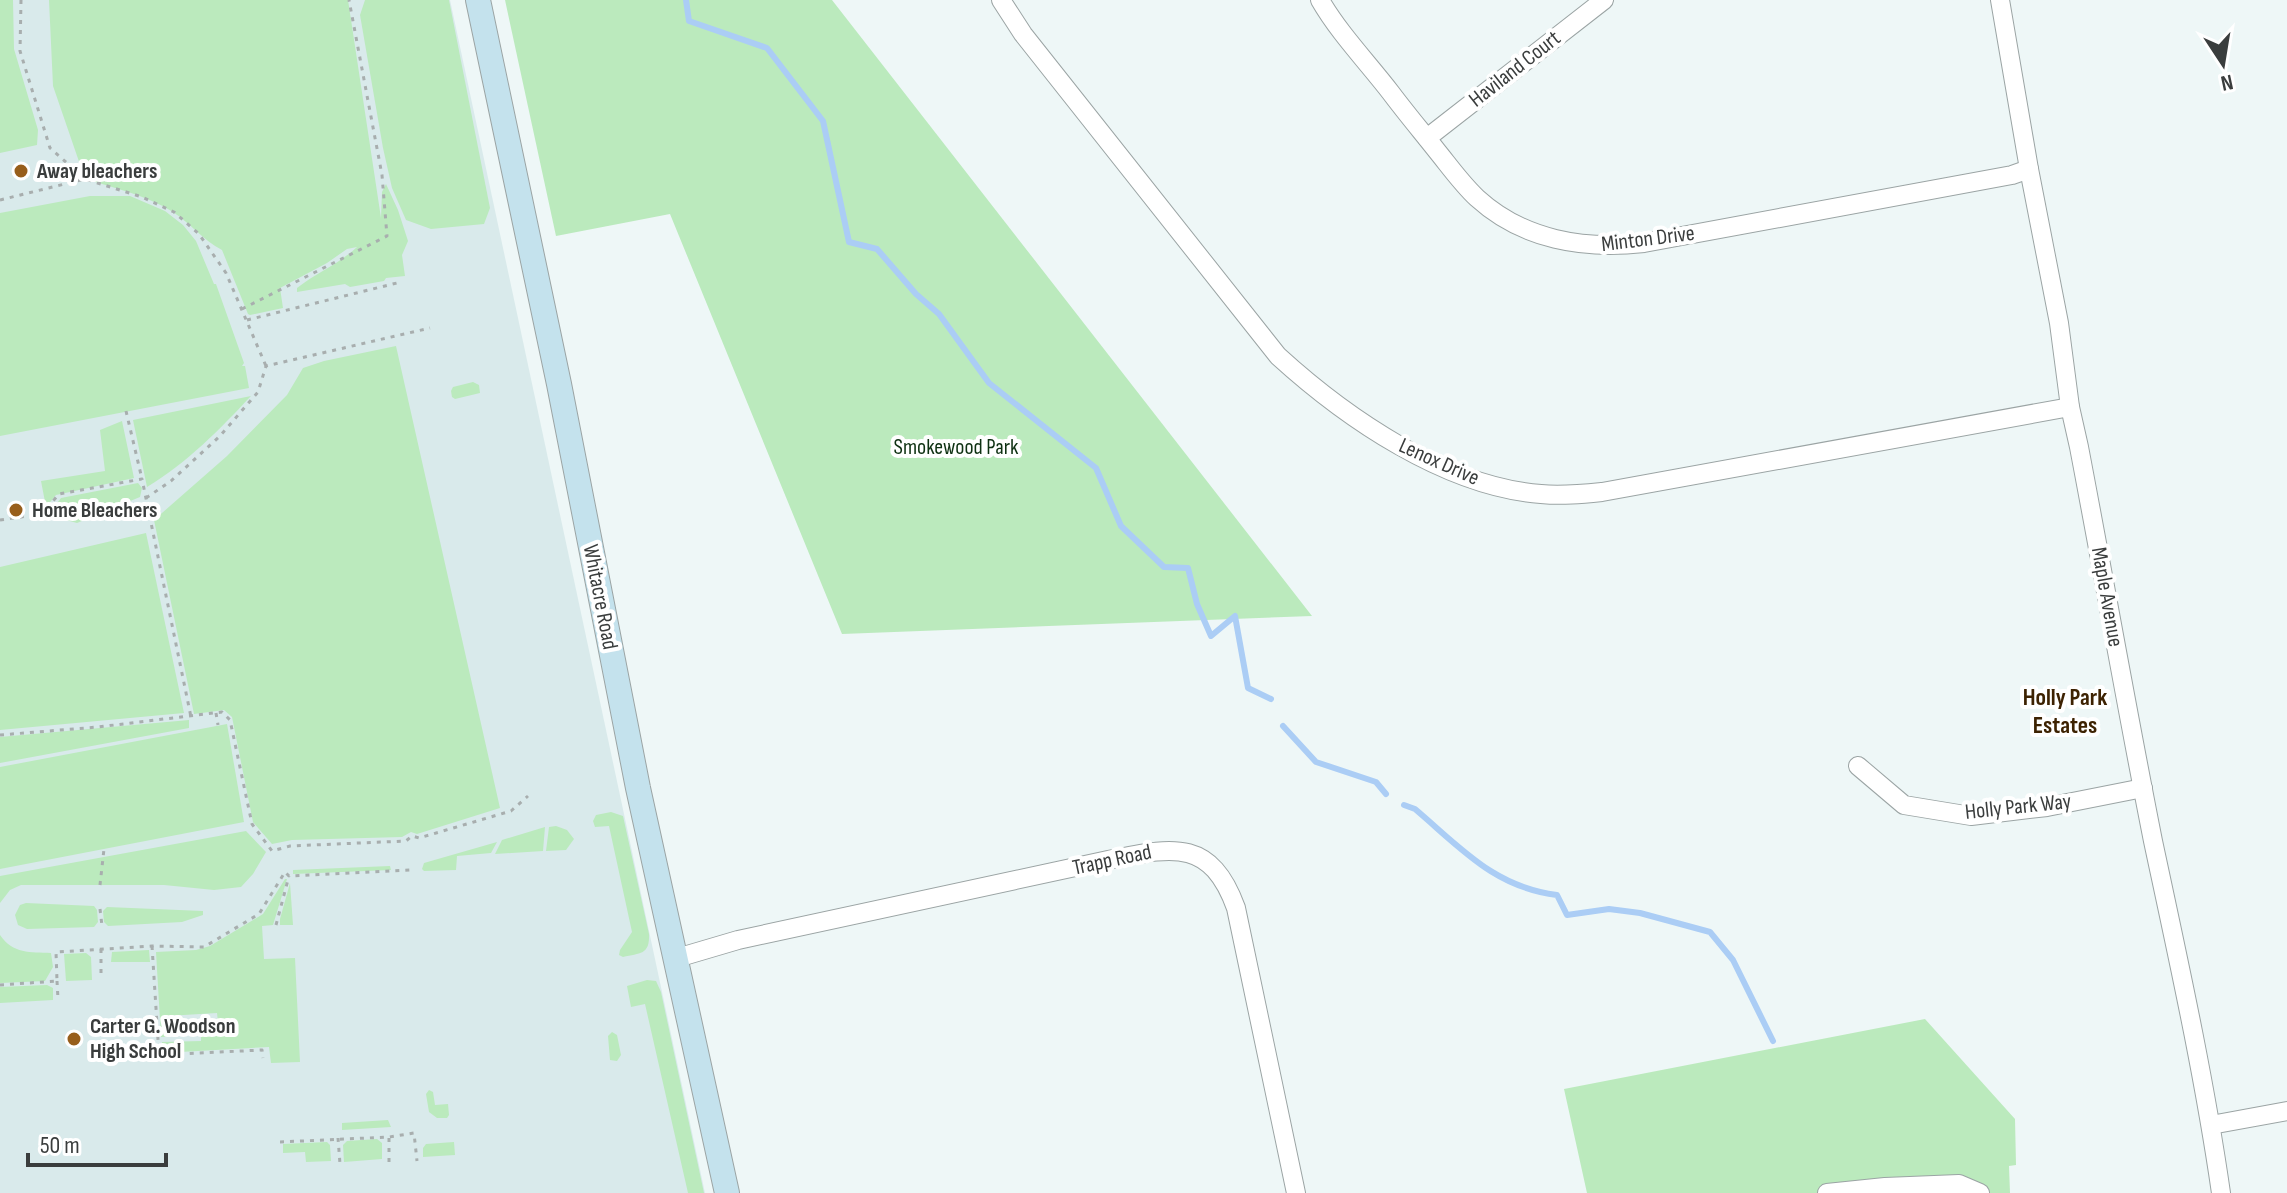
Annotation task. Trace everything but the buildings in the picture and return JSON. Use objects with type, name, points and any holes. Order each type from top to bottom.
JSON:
[{"type":"street","name":"Whitacre Road","points":[[478,0],[559,384],[638,788],[727,1193]]},
{"type":"street","name":"Lenox Drive","points":[[1001,0],[1032,47],[1278,356],[1312,387],[1358,421],[1429,460],[1475,480],[1539,494],[1602,492],[2070,407]]},
{"type":"street","name":"Minton Drive","points":[[1320,0],[1464,185],[1495,212],[1522,227],[1571,243],[1594,246],[1644,243],[1996,178],[2029,169]]},
{"type":"street","name":"Haviland Court","points":[[1427,138],[1604,0]]},
{"type":"street","name":"Maple Avenue","points":[[2000,0],[2059,323],[2070,407],[2211,1125],[2221,1193]]},
{"type":"street","name":"Holly Park Way","points":[[1858,766],[1904,805],[1971,816],[2047,807],[2143,788]]},
{"type":"street","name":"Trapp Road","points":[[677,958],[738,940],[1108,860],[1162,850],[1192,854],[1219,872],[1236,908],[1296,1193]]},
{"type":"street","points":[[2211,1125],[2287,1111]]},
{"type":"street","points":[[1827,1193],[1959,1184],[1980,1193]]},
{"type":"path","points":[[21,0],[20,51],[50,148],[85,179],[142,197],[174,212],[199,234],[226,273],[266,366],[258,392],[220,436],[171,481],[146,498]]},
{"type":"path","points":[[242,309],[387,236],[382,175],[349,0]]},
{"type":"path","points":[[0,200],[85,179]]},
{"type":"path","points":[[247,320],[401,282]]},
{"type":"path","points":[[266,366],[430,328]]},
{"type":"path","points":[[126,411],[191,717]]},
{"type":"path","points":[[0,520],[42,514],[59,494],[142,479]]},
{"type":"path","points":[[0,735],[222,712],[230,720],[252,824],[272,851],[290,846],[406,841],[412,836],[419,838],[511,811],[528,796]]},
{"type":"path","points":[[216,713],[218,725]]},
{"type":"path","points":[[100,885],[104,849]]},
{"type":"path","points":[[58,999],[56,952],[152,946],[204,947],[259,914],[285,872],[289,876],[411,870]]},
{"type":"path","points":[[276,925],[289,876]]},
{"type":"path","points":[[100,909],[102,926]]},
{"type":"path","points":[[152,946],[159,1055],[262,1050],[263,1058]]},
{"type":"path","points":[[101,949],[101,979]]},
{"type":"path","points":[[0,985],[57,981]]},
{"type":"path","points":[[280,1142],[414,1133],[417,1161]]},
{"type":"path","points":[[389,1137],[389,1162]]},
{"type":"path","points":[[338,1138],[340,1164]]},
{"type":"shaded area","points":[[0,0],[450,0],[705,1193],[0,1193]]},
{"type":"green space","points":[[0,0],[13,0],[14,49],[38,130],[37,145],[0,153]]},
{"type":"green space","points":[[49,0],[348,0],[381,218],[382,192],[386,184],[408,241],[402,255],[405,276],[350,287],[345,284],[297,292],[297,288],[357,247],[347,249],[280,288],[283,308],[248,314],[222,250],[163,206],[130,192],[85,179],[53,86]]},
{"type":"green space","points":[[365,0],[449,0],[490,208],[484,224],[431,229],[406,220],[392,188],[383,148],[360,15]]},
{"type":"green space","name":"Smokewood Park","points":[[505,0],[832,0],[1312,616],[842,634],[670,214],[556,236]]},
{"type":"green space","points":[[90,196],[130,196],[165,211],[183,225],[196,241],[216,284],[244,363],[242,366],[245,366],[249,388],[0,436],[0,213]]},
{"type":"green space","points":[[396,346],[500,808],[402,837],[292,840],[272,844],[253,822],[232,717],[224,710],[194,714],[154,520],[227,456],[287,395],[303,368]]},
{"type":"green space","points":[[473,382],[479,385],[480,393],[455,399],[452,397],[453,387]]},
{"type":"green space","points":[[251,396],[189,456],[147,487],[133,420]]},
{"type":"green space","points":[[122,421],[134,478],[56,495],[46,507],[41,481],[105,471],[100,430]]},
{"type":"green space","points":[[138,483],[142,488],[140,497],[77,523],[48,515],[61,498]]},
{"type":"green space","points":[[146,533],[184,713],[0,730],[0,567]]},
{"type":"green space","points":[[189,720],[189,728],[0,763],[0,737]]},
{"type":"green space","points":[[227,724],[244,822],[0,869],[0,767]]},
{"type":"green space","points":[[611,812],[623,816],[649,934],[646,949],[639,954],[623,957],[619,955],[620,950],[632,932],[609,826],[595,827],[593,821],[596,815]]},
{"type":"green space","points":[[545,827],[543,851],[495,854],[502,840]]},
{"type":"green space","points":[[549,827],[567,830],[574,839],[566,850],[546,851]]},
{"type":"green space","points":[[246,831],[266,852],[241,887],[214,890],[164,885],[21,885],[10,890],[0,903],[0,876]]},
{"type":"green space","points":[[497,842],[491,853],[457,856],[456,870],[422,869],[424,863]]},
{"type":"green space","points":[[390,866],[391,870],[293,874],[293,870]]},
{"type":"green space","points":[[285,879],[273,925],[262,926],[264,959],[295,958],[300,1062],[271,1063],[269,1047],[162,1053],[162,1042],[201,1041],[201,1034],[219,1032],[217,1013],[167,1016],[168,1037],[161,1037],[156,952],[196,950],[210,946],[263,914]]},
{"type":"green space","points":[[290,883],[293,925],[280,925],[280,919]]},
{"type":"green space","points":[[20,905],[94,906],[98,922],[94,927],[27,929],[18,925],[15,915]]},
{"type":"green space","points":[[107,907],[203,911],[203,915],[182,922],[108,926],[104,922],[103,911]]},
{"type":"green space","points":[[0,935],[16,949],[51,953],[53,967],[45,981],[0,983]]},
{"type":"green space","points":[[149,950],[150,962],[111,962],[112,952]]},
{"type":"green space","points":[[86,953],[91,957],[92,980],[66,981],[64,954]]},
{"type":"green space","points":[[647,980],[656,981],[661,992],[704,1193],[688,1193],[645,1004],[631,1007],[627,986]]},
{"type":"green space","points":[[47,985],[53,988],[53,1000],[0,1003],[0,987]]},
{"type":"green space","points":[[1925,1019],[2015,1119],[2016,1165],[2009,1166],[2010,1193],[1587,1193],[1564,1089]]},
{"type":"green space","points":[[612,1032],[617,1035],[621,1055],[617,1061],[610,1060],[608,1036]]},
{"type":"green space","points":[[429,1090],[433,1092],[435,1105],[448,1104],[447,1118],[437,1118],[429,1112],[426,1094]]},
{"type":"green space","points":[[388,1120],[391,1127],[342,1130],[342,1123]]},
{"type":"green space","points":[[377,1139],[382,1143],[382,1159],[344,1162],[343,1145],[347,1141]]},
{"type":"green space","points":[[327,1142],[331,1161],[306,1162],[305,1152],[283,1153],[283,1144]]},
{"type":"green space","points":[[454,1142],[455,1155],[423,1157],[426,1144]]},
{"type":"waterway","points":[[686,0],[689,21],[767,48],[823,121],[849,242],[877,249],[916,294],[939,314],[989,383],[1096,468],[1121,526],[1164,567],[1188,568],[1197,604],[1211,636],[1235,616],[1248,688],[1271,699]]},
{"type":"waterway","points":[[1283,726],[1316,762],[1376,782],[1386,794]]},
{"type":"waterway","points":[[1404,805],[1415,809],[1497,875],[1535,891],[1557,895],[1567,915],[1609,909],[1640,913],[1710,932],[1733,960],[1773,1041]]},
{"type":"place","name":"Away bleachers","points":[[21,171]]},
{"type":"place","name":"Home Bleachers","points":[[16,510]]},
{"type":"place","name":"Carter G. Woodson High School","points":[[74,1039]]},
{"type":"district","name":"Holly Park Estates","points":[[2065,711]]}]
